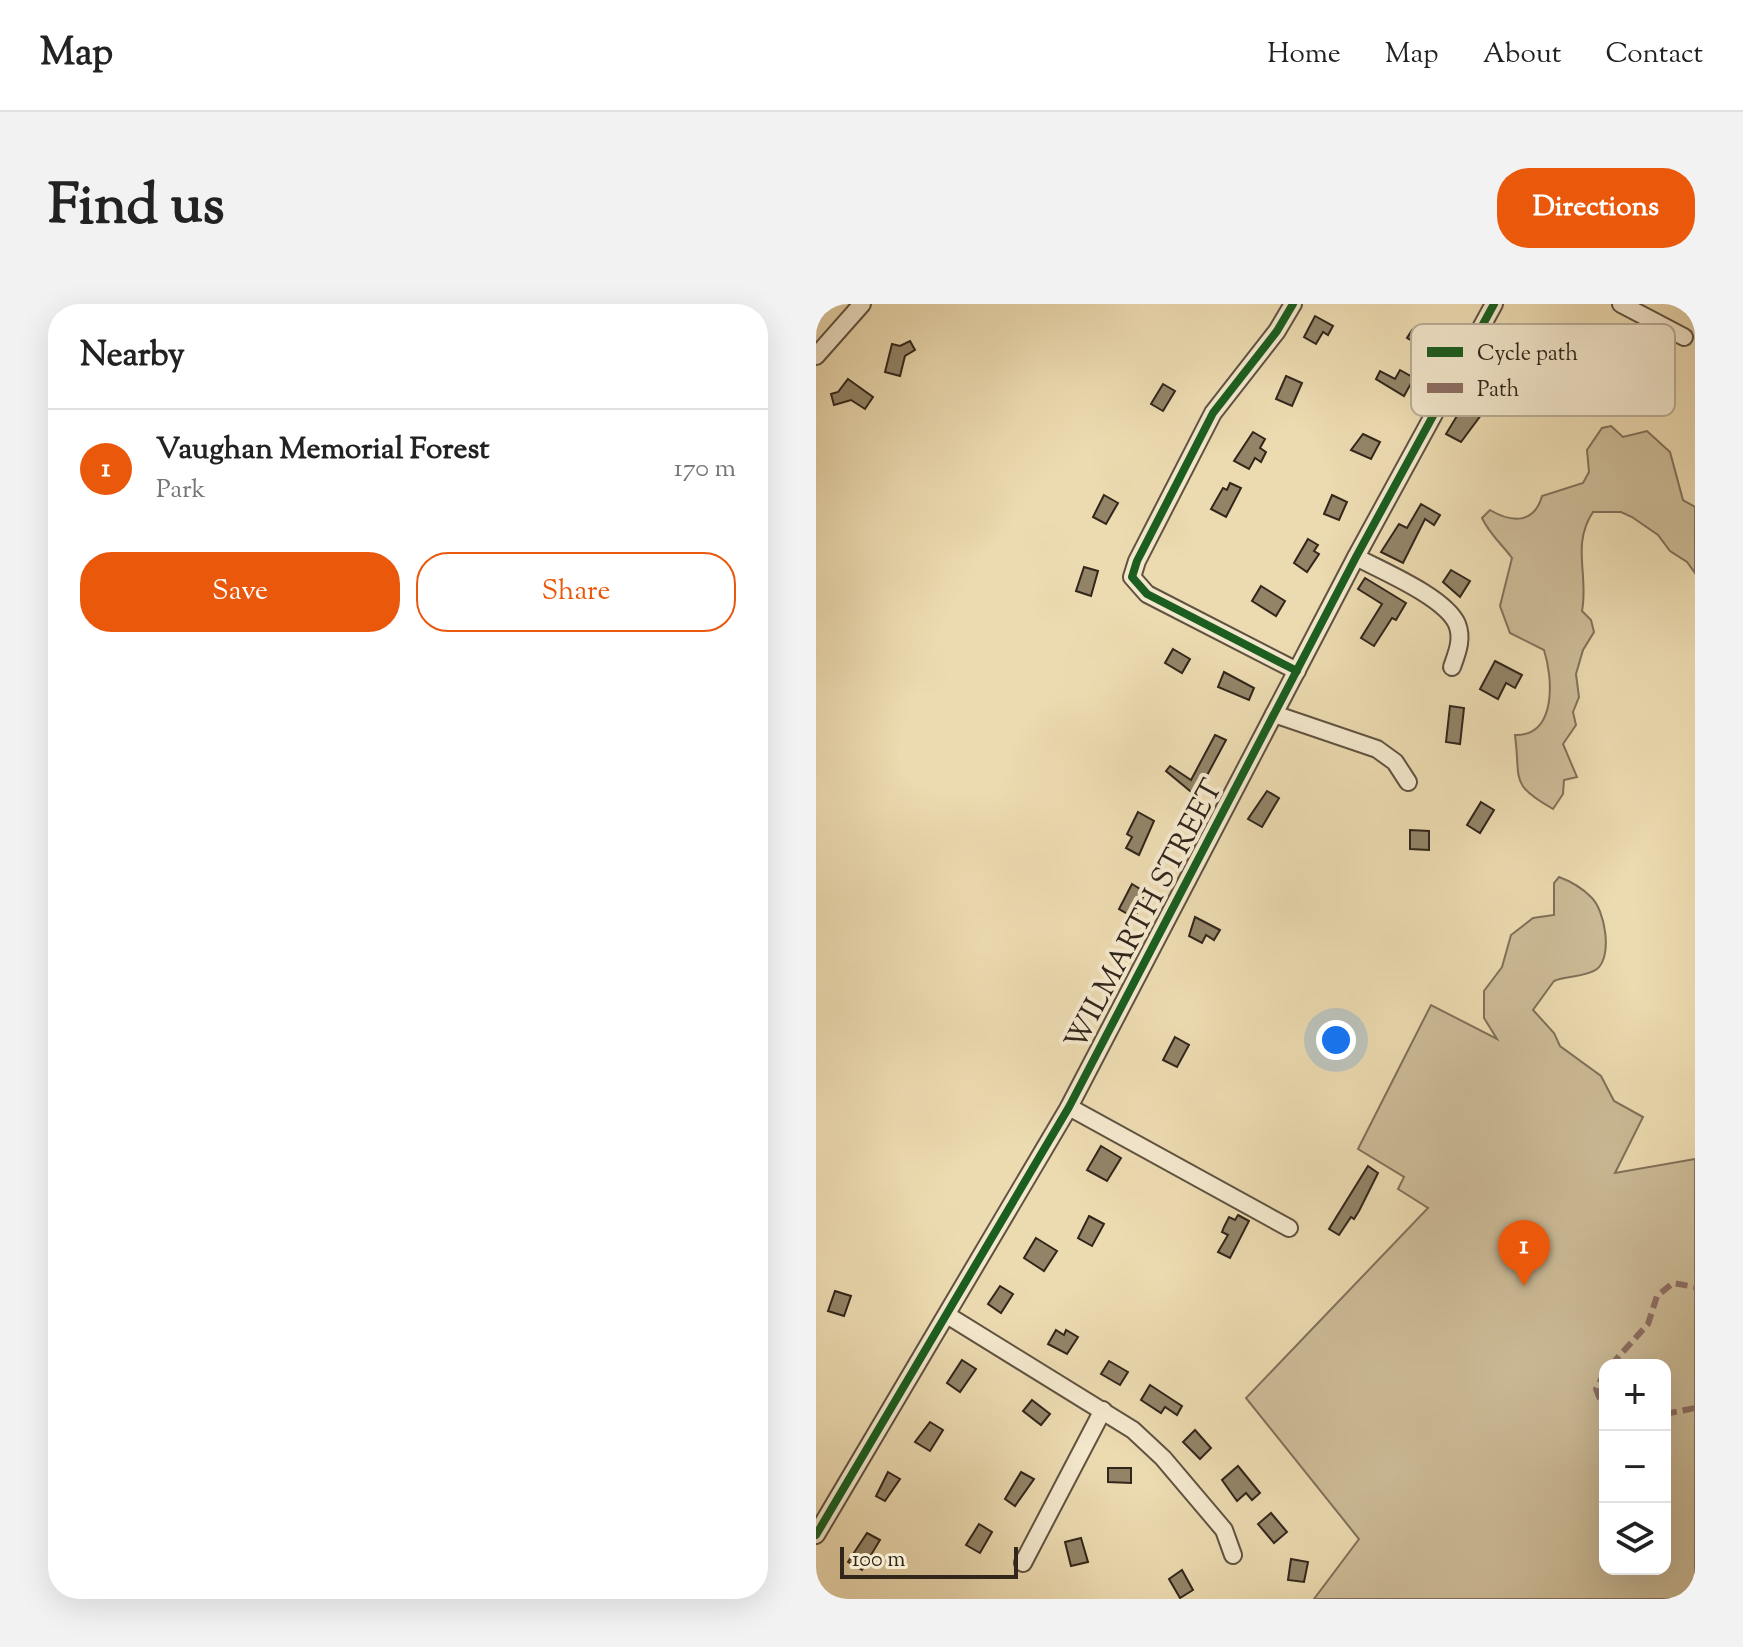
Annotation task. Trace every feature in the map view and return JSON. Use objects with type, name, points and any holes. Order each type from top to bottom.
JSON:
[{"type":"street","points":[[816,356],[862,304]]},
{"type":"street","points":[[1293,304],[1277,331],[1213,413],[1137,561],[1132,577],[1147,594],[1297,671]]},
{"type":"street","name":"WILMARTH STREET","points":[[1483,324],[1494,304]]},
{"type":"street","points":[[1632,307],[1661,324]]},
{"type":"street","points":[[1675,332],[1684,337]]},
{"type":"street","name":"WILMARTH STREET","points":[[816,1535],[1069,1107],[1433,416]]},
{"type":"street","points":[[1356,557],[1436,601],[1450,614],[1458,626],[1460,641],[1452,667]]},
{"type":"street","points":[[1274,714],[1316,732],[1377,749],[1395,762],[1408,782]]},
{"type":"street","points":[[1069,1107],[1289,1228]]},
{"type":"street","points":[[947,1315],[1133,1430],[1163,1458],[1224,1530],[1233,1555]]},
{"type":"street","points":[[1023,1563],[1103,1410]]},
{"type":"shaded area","points":[[1611,426],[1623,437],[1647,431],[1670,452],[1683,500],[1695,507],[1695,573],[1687,562],[1670,551],[1658,535],[1632,517],[1621,512],[1593,512],[1583,536],[1582,611],[1591,620],[1594,632],[1583,650],[1576,674],[1579,697],[1573,712],[1576,725],[1563,744],[1577,777],[1564,780],[1563,794],[1553,809],[1523,787],[1518,772],[1515,735],[1529,733],[1539,726],[1545,716],[1550,689],[1547,662],[1544,650],[1510,633],[1500,606],[1512,558],[1482,518],[1490,510],[1514,519],[1528,516],[1534,512],[1542,496],[1583,483],[1589,472],[1587,450],[1602,428]]},
{"type":"shaded area","points":[[1559,877],[1591,897],[1603,922],[1606,944],[1602,963],[1593,972],[1554,981],[1533,1010],[1554,1033],[1560,1046],[1601,1076],[1614,1101],[1643,1117],[1615,1173],[1695,1159],[1695,1599],[1314,1599],[1359,1539],[1246,1398],[1428,1208],[1398,1189],[1404,1177],[1358,1149],[1431,1005],[1497,1039],[1484,1018],[1484,991],[1502,967],[1511,935],[1533,918],[1554,915],[1554,883]]},
{"type":"building","points":[[1315,316],[1333,326],[1328,335],[1323,332],[1316,344],[1304,337]]},
{"type":"building","points":[[910,341],[915,350],[905,356],[900,376],[885,372],[892,344],[900,346]]},
{"type":"building","points":[[1400,370],[1411,376],[1404,396],[1376,379],[1380,371],[1395,379]]},
{"type":"building","points":[[1286,376],[1302,383],[1292,406],[1276,399]]},
{"type":"building","points":[[848,379],[873,397],[865,409],[851,400],[834,405],[831,394],[838,392]]},
{"type":"building","points":[[1163,384],[1175,391],[1163,411],[1151,404]]},
{"type":"building","points":[[1457,416],[1480,416],[1461,442],[1446,434]]},
{"type":"building","points":[[1253,432],[1265,439],[1260,448],[1266,452],[1261,462],[1255,458],[1249,469],[1234,461]]},
{"type":"building","points":[[1363,434],[1380,442],[1371,459],[1351,450]]},
{"type":"building","points":[[1230,483],[1241,488],[1226,517],[1211,509],[1223,488],[1227,490]]},
{"type":"building","points":[[1104,495],[1118,503],[1106,524],[1093,517]]},
{"type":"building","points":[[1332,495],[1347,502],[1339,520],[1324,514]]},
{"type":"building","points":[[1421,504],[1440,515],[1434,525],[1425,519],[1403,563],[1381,552],[1399,524],[1407,528]]},
{"type":"building","points":[[1308,539],[1318,545],[1314,551],[1319,554],[1307,572],[1294,563]]},
{"type":"building","points":[[1084,567],[1098,571],[1091,596],[1076,591]]},
{"type":"building","points":[[1451,570],[1470,581],[1460,597],[1443,582]]},
{"type":"building","points":[[1365,578],[1406,603],[1374,646],[1361,638],[1382,604],[1358,589]]},
{"type":"building","points":[[1261,586],[1285,601],[1276,616],[1252,601]]},
{"type":"building","points":[[1173,649],[1190,659],[1182,673],[1165,663]]},
{"type":"building","points":[[1495,661],[1522,675],[1515,688],[1506,683],[1498,699],[1480,689]]},
{"type":"building","points":[[1224,672],[1254,688],[1249,700],[1218,687]]},
{"type":"building","points":[[1450,706],[1464,708],[1460,744],[1446,742]]},
{"type":"building","points":[[1215,735],[1226,740],[1196,796],[1166,771],[1170,766],[1191,780]]},
{"type":"building","points":[[1267,791],[1279,798],[1262,827],[1248,819]]},
{"type":"building","points":[[1481,802],[1494,810],[1480,833],[1467,825]]},
{"type":"building","points":[[1138,812],[1154,821],[1139,855],[1126,848],[1132,837],[1127,834]]},
{"type":"building","points":[[1410,830],[1429,831],[1429,850],[1410,849]]},
{"type":"building","points":[[1132,884],[1145,892],[1135,918],[1119,909]]},
{"type":"building","points":[[1195,917],[1220,930],[1214,940],[1206,935],[1202,943],[1189,936]]},
{"type":"building","points":[[1175,1037],[1189,1045],[1177,1067],[1163,1060]]},
{"type":"building","points":[[1101,1146],[1121,1158],[1107,1181],[1087,1170]]},
{"type":"building","points":[[1368,1166],[1378,1173],[1354,1219],[1351,1217],[1339,1235],[1329,1229]]},
{"type":"building","points":[[1238,1215],[1249,1221],[1230,1258],[1218,1252],[1228,1235],[1222,1232],[1229,1217],[1235,1220]]},
{"type":"building","points":[[1089,1216],[1104,1224],[1092,1246],[1078,1238]]},
{"type":"building","points":[[1036,1238],[1057,1251],[1044,1271],[1024,1258]]},
{"type":"building","points":[[1000,1286],[1013,1294],[1001,1313],[988,1304]]},
{"type":"building","points":[[835,1291],[851,1296],[844,1316],[828,1311]]},
{"type":"building","points":[[1056,1330],[1064,1335],[1066,1330],[1078,1337],[1067,1354],[1048,1344]]},
{"type":"building","points":[[962,1360],[976,1369],[960,1392],[947,1383]]},
{"type":"building","points":[[1109,1361],[1128,1372],[1120,1385],[1101,1374]]},
{"type":"building","points":[[1150,1385],[1182,1406],[1177,1415],[1165,1407],[1161,1413],[1141,1400]]},
{"type":"building","points":[[1032,1400],[1050,1414],[1041,1425],[1023,1411]]},
{"type":"building","points":[[930,1422],[943,1430],[930,1451],[915,1442]]},
{"type":"building","points":[[1195,1430],[1211,1448],[1200,1459],[1183,1442]]},
{"type":"building","points":[[1238,1466],[1260,1493],[1252,1500],[1246,1493],[1237,1501],[1222,1480]]},
{"type":"building","points":[[1108,1468],[1131,1468],[1131,1483],[1108,1482]]},
{"type":"building","points":[[888,1472],[900,1479],[885,1501],[876,1496]]},
{"type":"building","points":[[1021,1472],[1034,1479],[1015,1506],[1005,1499]]},
{"type":"building","points":[[1271,1513],[1287,1532],[1274,1543],[1258,1524]]},
{"type":"building","points":[[979,1524],[992,1532],[980,1553],[966,1545]]},
{"type":"building","points":[[867,1533],[880,1540],[862,1570],[848,1562]]},
{"type":"building","points":[[1081,1538],[1088,1562],[1071,1566],[1065,1542]]},
{"type":"building","points":[[1291,1559],[1308,1562],[1304,1582],[1288,1580]]},
{"type":"building","points":[[1182,1570],[1193,1590],[1180,1598],[1169,1579]]},
{"type":"marked path","points":[[1616,1359],[1648,1324],[1657,1296],[1673,1283],[1695,1287]]},
{"type":"marked path","points":[[1599,1383],[1596,1389],[1599,1397]]},
{"type":"marked path","points":[[1671,1413],[1695,1408]]},
{"type":"cycle path","points":[[1293,304],[1277,331],[1213,413],[1137,561],[1132,577],[1147,594],[1297,671]]},
{"type":"cycle path","points":[[1483,324],[1494,304]]},
{"type":"cycle path","points":[[816,1535],[1069,1107],[1433,416]]},
{"type":"place","name":"Vaughan Memorial Forest","points":[[1524,1286]]}]
